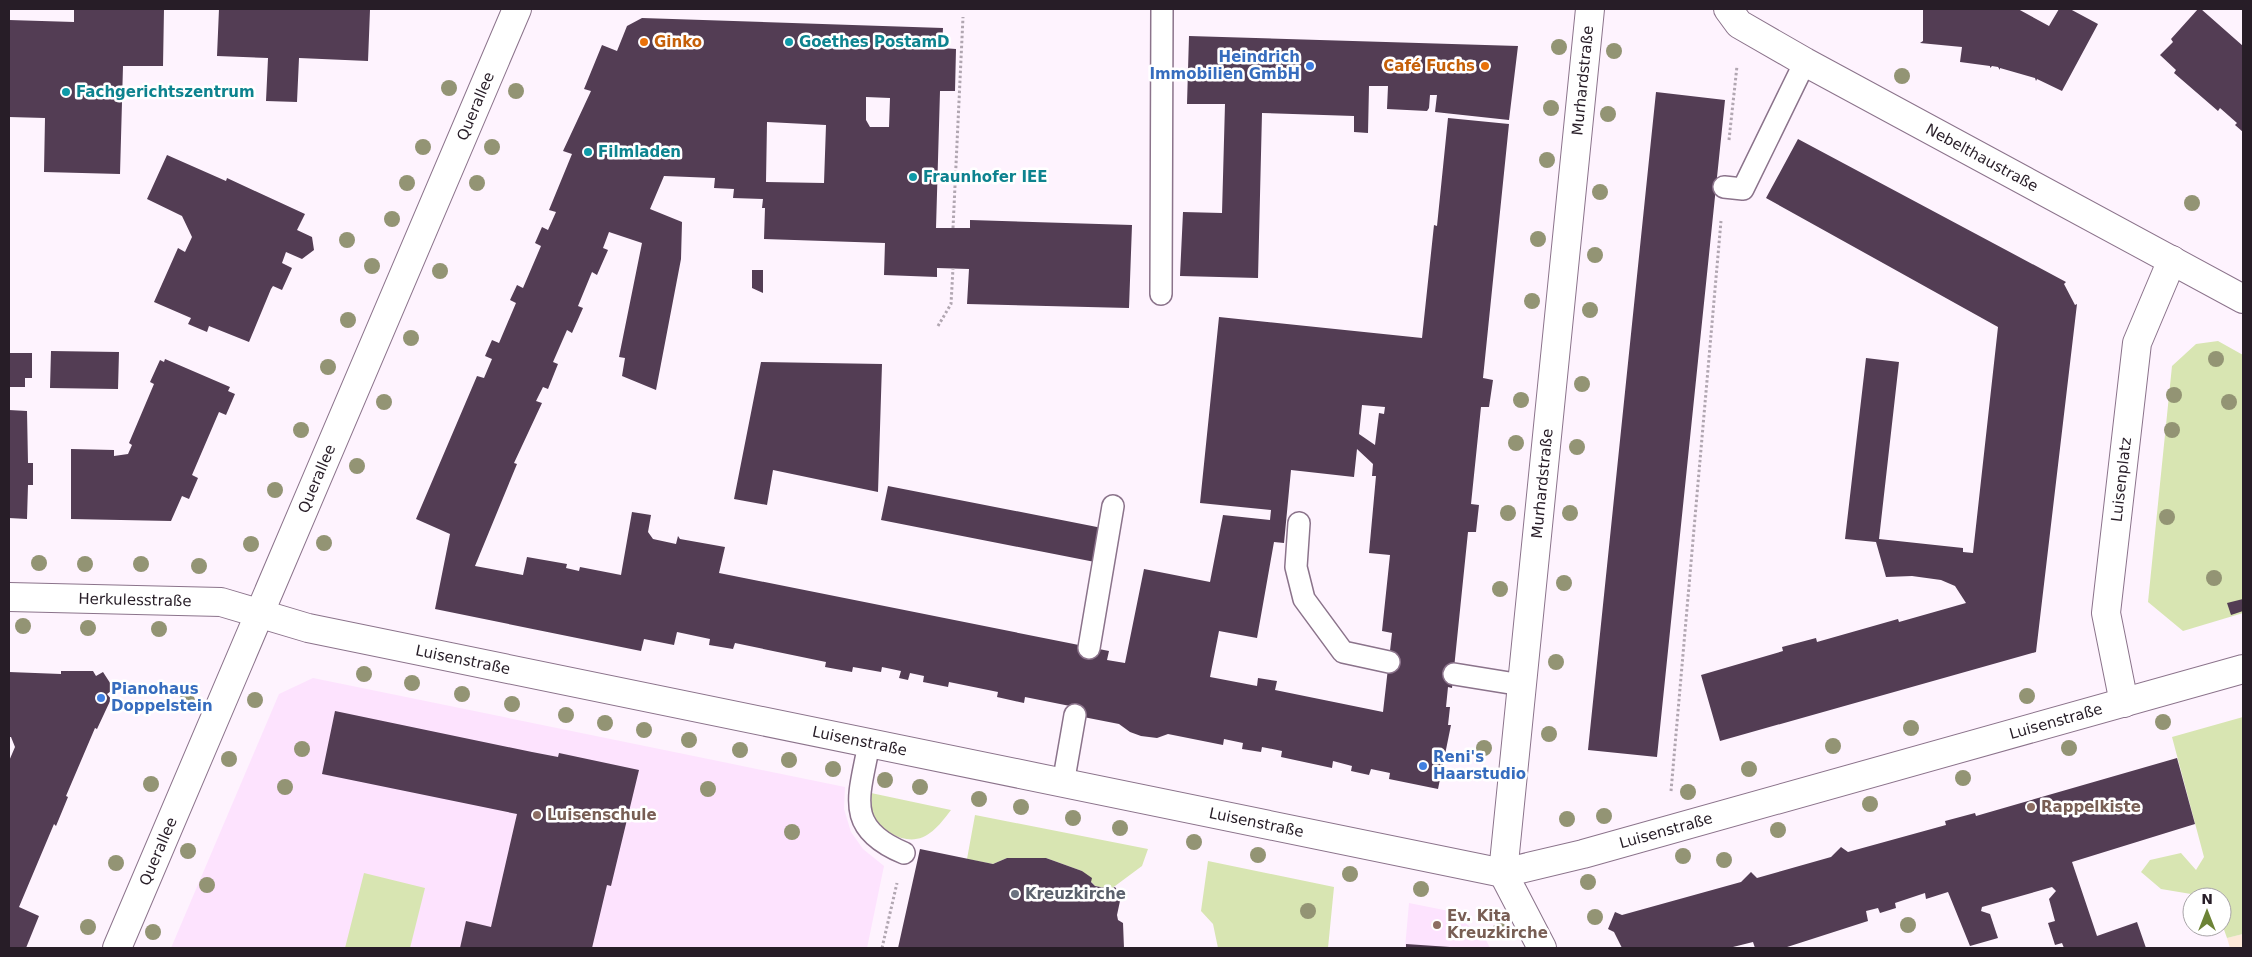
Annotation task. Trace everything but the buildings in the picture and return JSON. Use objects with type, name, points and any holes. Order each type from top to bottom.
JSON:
[{"type":"street","name":"Querallee","points":[[117,948],[518,9]]},
{"type":"street","name":"Murhardstraße","points":[[1503,873],[1590,9]]},
{"type":"street","name":"Nebelthaustraße","points":[[1728,9],[1739,24],[1805,62],[2243,299]]},
{"type":"street","name":"Luisenplatz","points":[[2124,703],[2106,613],[2136,343],[2172,260]]},
{"type":"street","name":"Herkulesstraße","points":[[9,597],[220,602],[260,613]]},
{"type":"street","name":"Luisenstraße","points":[[260,613],[298,626],[1503,873],[1583,854],[2243,669]]},
{"type":"street","points":[[1503,873],[1542,948]]},
{"type":"lane","points":[[1161,294],[1162,9]]},
{"type":"lane","points":[[1724,187],[1743,189],[1805,62]]},
{"type":"lane","points":[[1090,648],[1113,506]]},
{"type":"lane","points":[[1299,523],[1296,567],[1304,599],[1343,652],[1389,662]]},
{"type":"lane","points":[[1454,674],[1522,685]]},
{"type":"lane","points":[[1063,784],[1075,715]]},
{"type":"lane","points":[[869,744],[859,798],[863,824],[884,845],[904,853]]},
{"type":"path","points":[[953,228],[963,17]]},
{"type":"path","points":[[1671,791],[1724,187],[1737,66]]},
{"type":"path","points":[[938,326],[951,304],[953,268]]},
{"type":"path","points":[[882,948],[904,853]]},
{"type":"shaded area","name":"Luisenschule","points":[[313,678],[845,787],[844,809],[851,832],[863,849],[884,866],[867,948],[171,948],[279,694]]},
{"type":"shaded area","name":"Ev. Kita Kreuzkirche","points":[[1409,903],[1449,911],[1485,938],[1490,948],[1405,948]]},
{"type":"shaded area","points":[[2243,934],[2243,948],[2230,948],[2227,938]]},
{"type":"green space","points":[[2218,341],[2243,355],[2243,613],[2183,631],[2148,602],[2172,366],[2196,344]]},
{"type":"green space","points":[[2243,717],[2243,934],[2232,937],[2232,887],[2182,887],[2182,892],[2161,889],[2141,872],[2150,860],[2181,853],[2196,870],[2204,857],[2172,737]]},
{"type":"green space","points":[[871,793],[951,810],[932,832],[925,836],[918,839],[900,838],[885,830],[874,819]]},
{"type":"green space","points":[[975,815],[1148,849],[1142,866],[1111,889],[1095,886],[1082,871],[1046,858],[1007,858],[993,864],[967,859]]},
{"type":"green space","points":[[1208,861],[1334,887],[1328,948],[1218,948],[1213,924],[1201,911]]},
{"type":"green space","points":[[364,873],[425,888],[410,948],[345,948]]},
{"type":"place","name":"Ginko","points":[[644,42]]},
{"type":"place","name":"Goethes PostamD","points":[[789,42]]},
{"type":"place","name":"Heindrich Immobilien GmbH","points":[[1310,66]]},
{"type":"place","name":"Café Fuchs","points":[[1485,66]]},
{"type":"place","name":"Fachgerichtszentrum","points":[[66,92]]},
{"type":"place","name":"Filmladen","points":[[588,152]]},
{"type":"place","name":"Fraunhofer IEE","points":[[913,177]]},
{"type":"place","name":"Pianohaus Doppelstein","points":[[101,698]]},
{"type":"place","name":"Reni's Haarstudio","points":[[1423,766]]},
{"type":"place","name":"Rappelkiste","points":[[2031,807]]},
{"type":"place","name":"Luisenschule","points":[[537,815]]},
{"type":"place","name":"Kreuzkirche","points":[[1015,894]]},
{"type":"place","name":"Ev. Kita Kreuzkirche","points":[[1437,925]]}]
